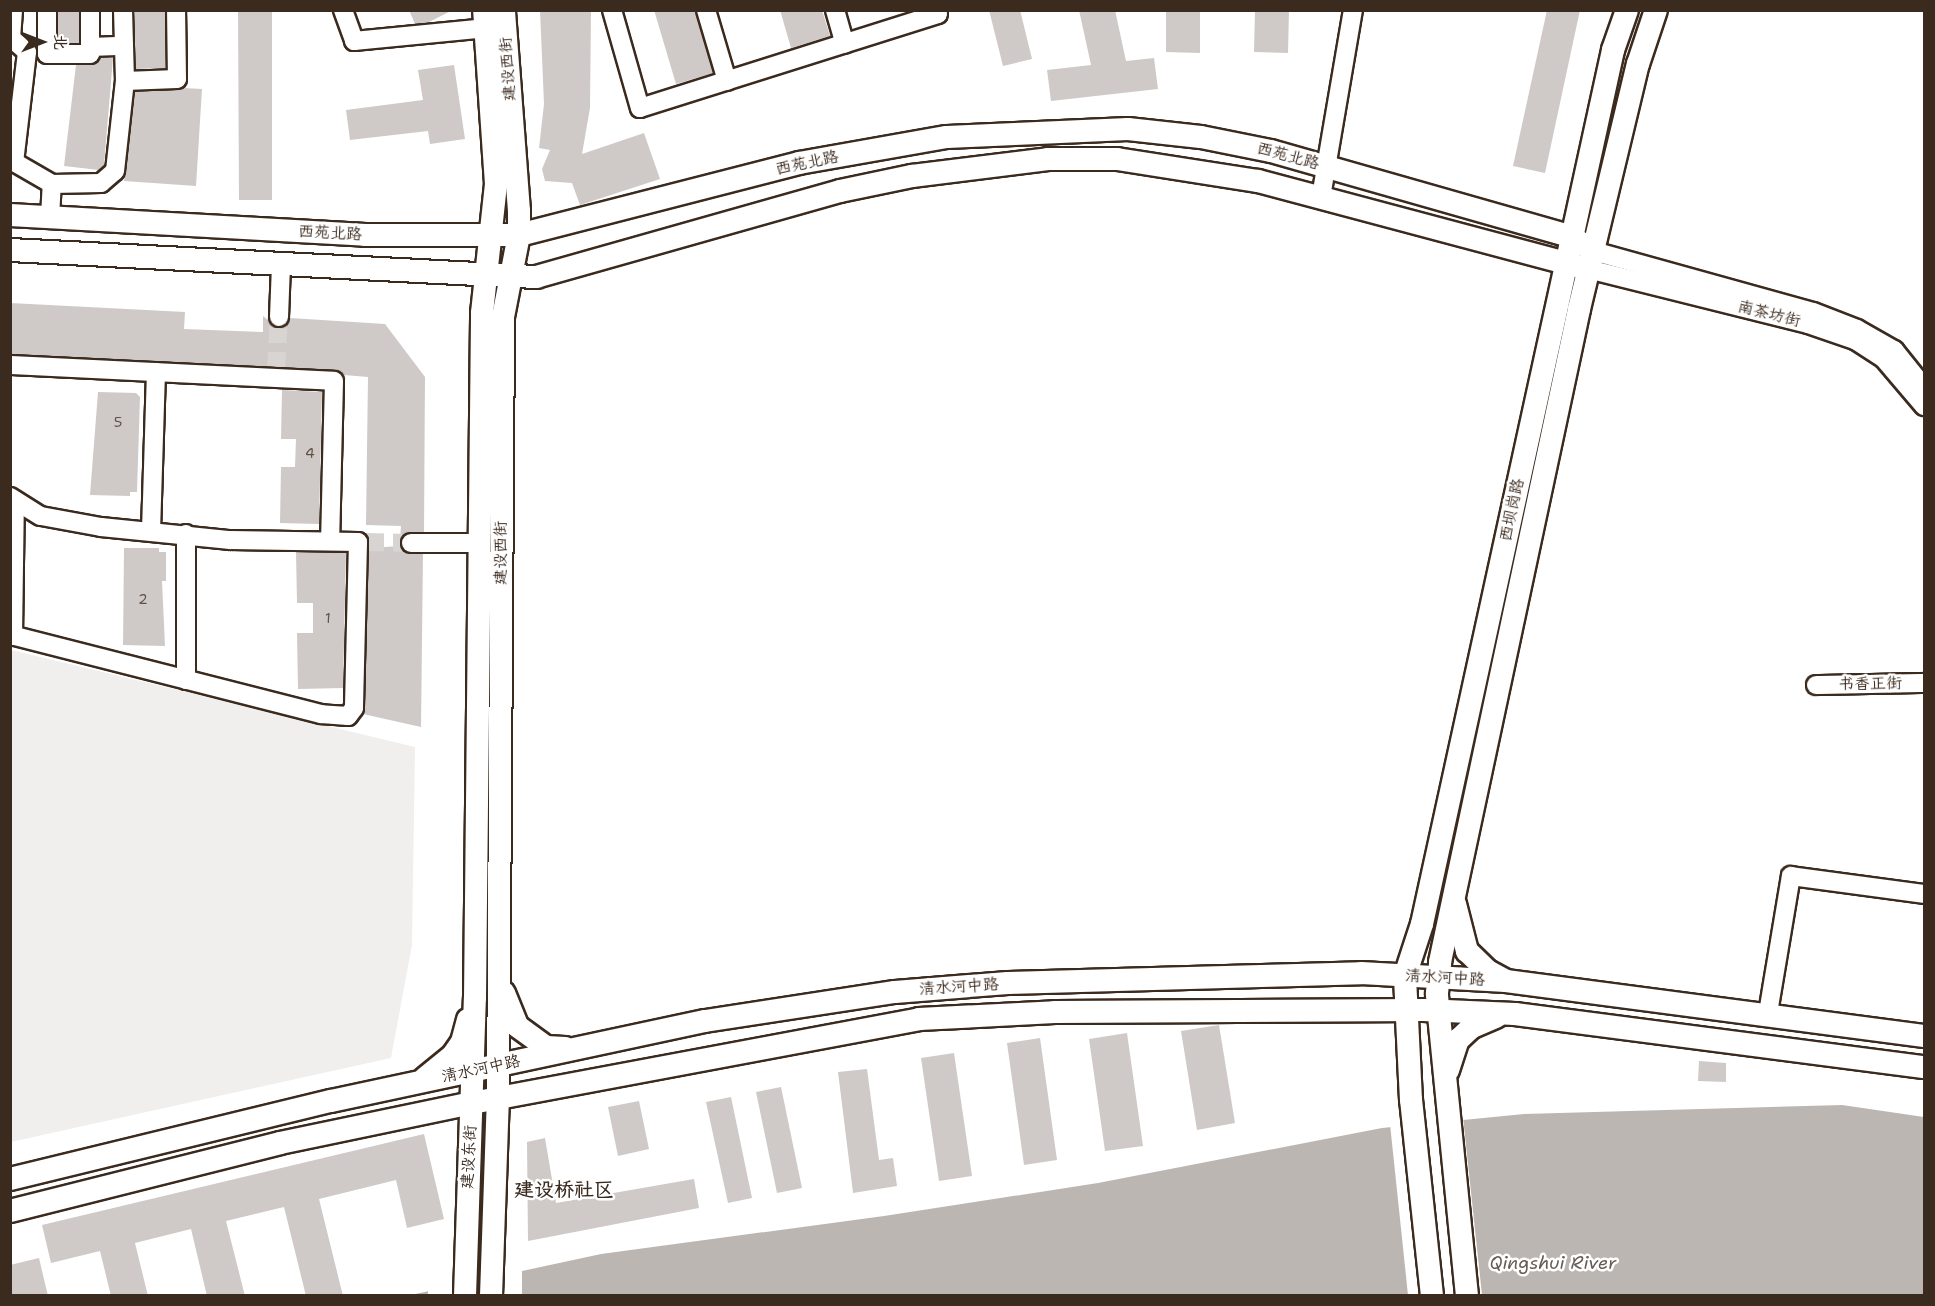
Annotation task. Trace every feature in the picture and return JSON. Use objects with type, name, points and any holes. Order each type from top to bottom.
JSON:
[{"type":"main road","name":"西坝岗路","points":[[1422,994],[1422,924],[1613,50],[1627,10]]},
{"type":"main road","name":"西坝岗路","points":[[1422,994],[1454,893],[1591,260],[1638,64],[1656,10]]},
{"type":"main road","name":"建设西街","points":[[494,19],[519,235],[503,317],[498,1097]]},
{"type":"main road","name":"建设西街","points":[[472,1071],[475,998],[482,313],[493,237],[496,184],[494,19]]},
{"type":"main road","name":"西苑北路","points":[[10,216],[365,235],[493,237],[519,235],[800,163],[947,137],[1128,129],[1201,137],[1326,166],[1572,237],[1591,260]]},
{"type":"main road","name":"西苑北路","points":[[10,250],[509,277],[562,272],[840,191],[912,176],[1048,159],[1117,159],[1258,181],[1566,262],[1591,260]]},
{"type":"main road","points":[[1454,893],[1467,951],[1488,971],[1506,981]]},
{"type":"main road","points":[[1361,973],[1390,965],[1406,950],[1422,924]]},
{"type":"main road","name":"清水河中路","points":[[10,1179],[419,1082],[705,1021],[896,992],[1008,983],[1361,973],[1422,994],[1506,1014],[1924,1067]]},
{"type":"main road","points":[[499,980],[517,1026],[546,1047],[575,1049]]},
{"type":"main road","name":"清水河中路","points":[[10,1211],[280,1143],[472,1102],[919,1018],[1055,1012],[1360,1009],[1422,994],[1506,981],[1768,1013],[1924,1036]]},
{"type":"main road","points":[[1422,994],[1407,1049],[1432,1296]]},
{"type":"main road","points":[[1422,994],[1445,1094],[1467,1296]]},
{"type":"main road","points":[[419,1082],[441,1067],[462,1042],[475,998]]},
{"type":"main road","points":[[1360,1009],[1389,1022],[1407,1049]]},
{"type":"main road","points":[[1445,1094],[1450,1055],[1458,1040],[1472,1027],[1506,1014]]},
{"type":"main road","name":"建设东街","points":[[465,1296],[472,1071]]},
{"type":"main road","points":[[496,1160],[511,1116],[546,1087]]},
{"type":"main road","name":"建设东街","points":[[491,1296],[498,1097]]},
{"type":"main road","points":[[423,1113],[441,1113],[453,1119],[460,1129],[469,1166]]},
{"type":"street","points":[[13,10],[11,38],[27,52],[12,164],[52,184],[103,182],[115,171],[124,46],[123,10]]},
{"type":"street","points":[[47,10],[48,54],[90,54],[90,10]]},
{"type":"street","points":[[120,81],[177,79],[176,10]]},
{"type":"street","points":[[343,10],[354,41],[494,19]]},
{"type":"street","points":[[612,10],[640,108],[938,14],[937,10]]},
{"type":"street","points":[[706,10],[727,81]]},
{"type":"street","points":[[835,10],[845,44]]},
{"type":"street","points":[[1320,197],[1353,10]]},
{"type":"street","points":[[90,47],[124,46]]},
{"type":"street","points":[[50,218],[52,184]]},
{"type":"street","name":"南茶坊街","points":[[1591,260],[1813,312],[1857,329],[1893,350],[1924,387]]},
{"type":"street","name":"南茶坊街","points":[[1591,260],[1856,340],[1884,359],[1924,406]]},
{"type":"street","points":[[279,317],[281,266]]},
{"type":"street","points":[[10,365],[156,372],[276,374],[334,381],[330,542]]},
{"type":"street","points":[[151,531],[156,372]]},
{"type":"street","points":[[13,499],[41,516],[151,531],[230,540],[362,542],[357,695],[348,716],[321,714],[12,636],[13,499]]},
{"type":"street","points":[[186,534],[186,680]]},
{"type":"street","points":[[411,543],[480,543]]},
{"type":"street","name":"书香正街","points":[[1816,685],[1924,683]]},
{"type":"street","points":[[1768,1013],[1791,876],[1924,894]]},
{"type":"shaded area","points":[[11,650],[415,747],[412,945],[391,1058],[11,1142]]},
{"type":"water","name":"Qingshui River","points":[[1842,1105],[1924,1117],[1924,1295],[406,1296],[601,1254],[884,1216],[1098,1183],[1382,1128],[1524,1114]]},
{"type":"pier","points":[[1463,1117],[1482,1295],[1408,1295],[1390,1124]]},
{"type":"pier","points":[[522,1267],[522,1296],[428,1295],[428,1288]]},
{"type":"building","points":[[58,10],[79,10],[79,43],[58,43]]},
{"type":"building","points":[[134,10],[165,10],[166,68],[136,69]]},
{"type":"building","points":[[238,10],[272,10],[272,200],[239,200]]},
{"type":"building","points":[[409,10],[453,10],[429,22],[415,24]]},
{"type":"building","points":[[540,10],[591,10],[590,108],[582,154],[644,133],[660,179],[580,205],[572,183],[545,181],[542,169],[550,150],[539,148],[544,104]]},
{"type":"building","points":[[654,10],[695,10],[713,73],[676,84]]},
{"type":"building","points":[[780,10],[822,10],[830,36],[791,48]]},
{"type":"building","points":[[989,10],[1020,10],[1032,59],[1003,66]]},
{"type":"building","points":[[1079,10],[1115,10],[1126,61],[1154,58],[1158,89],[1051,101],[1047,70],[1091,65]]},
{"type":"building","points":[[1166,10],[1200,10],[1200,53],[1166,52]]},
{"type":"building","points":[[1255,10],[1289,10],[1288,53],[1254,52]]},
{"type":"building","points":[[1547,10],[1580,10],[1545,173],[1513,166]]},
{"type":"building","points":[[100,58],[113,58],[104,165],[99,170],[64,166],[76,65],[95,64]]},
{"type":"building","points":[[454,65],[465,139],[430,144],[428,131],[350,140],[346,110],[423,100],[418,70]]},
{"type":"building","points":[[184,88],[202,89],[196,186],[124,181],[135,92]]},
{"type":"building","points":[[10,303],[185,312],[184,329],[263,332],[263,316],[278,328],[285,327],[290,318],[385,324],[425,377],[424,532],[406,533],[400,540],[401,526],[366,525],[368,377],[344,375],[335,370],[10,354]]},
{"type":"building","points":[[282,390],[322,392],[319,524],[280,523],[281,467],[295,467],[296,439],[281,439]]},
{"type":"building","points":[[98,392],[136,393],[140,397],[137,492],[130,492],[130,496],[90,495]]},
{"type":"building","points":[[400,546],[406,553],[423,554],[421,727],[363,714],[369,548]]},
{"type":"building","points":[[124,548],[159,548],[159,552],[166,552],[166,581],[162,581],[165,646],[123,645]]},
{"type":"building","points":[[296,552],[346,553],[343,688],[298,689],[297,633],[313,633],[313,603],[297,603]]},
{"type":"building","points":[[1219,1025],[1235,1123],[1197,1130],[1181,1031]]},
{"type":"building","points":[[1127,1033],[1143,1146],[1105,1151],[1089,1039]]},
{"type":"building","points":[[1040,1038],[1057,1160],[1024,1165],[1007,1043]]},
{"type":"building","points":[[954,1053],[972,1176],[939,1181],[921,1058]]},
{"type":"building","points":[[1699,1061],[1726,1063],[1726,1082],[1698,1081]]},
{"type":"building","points":[[867,1069],[879,1160],[893,1158],[897,1186],[853,1193],[838,1072]]},
{"type":"building","points":[[781,1087],[802,1188],[777,1193],[756,1092]]},
{"type":"building","points":[[731,1097],[752,1198],[728,1203],[706,1102]]},
{"type":"building","points":[[639,1101],[649,1149],[618,1156],[608,1107]]},
{"type":"building","points":[[424,1134],[444,1219],[407,1228],[396,1180],[319,1199],[343,1296],[306,1296],[284,1207],[226,1221],[245,1296],[207,1296],[191,1229],[135,1243],[148,1296],[111,1296],[100,1251],[51,1263],[42,1225]]},
{"type":"building","points":[[545,1138],[556,1203],[694,1179],[699,1208],[528,1241],[527,1142]]},
{"type":"building","points":[[39,1258],[48,1296],[10,1296],[10,1265]]},
{"type":"tunnel","points":[[276,370],[279,317]]},
{"type":"tunnel","points":[[366,542],[411,543]]},
{"type":"district","name":"建设桥社区","points":[[564,1189]]}]
